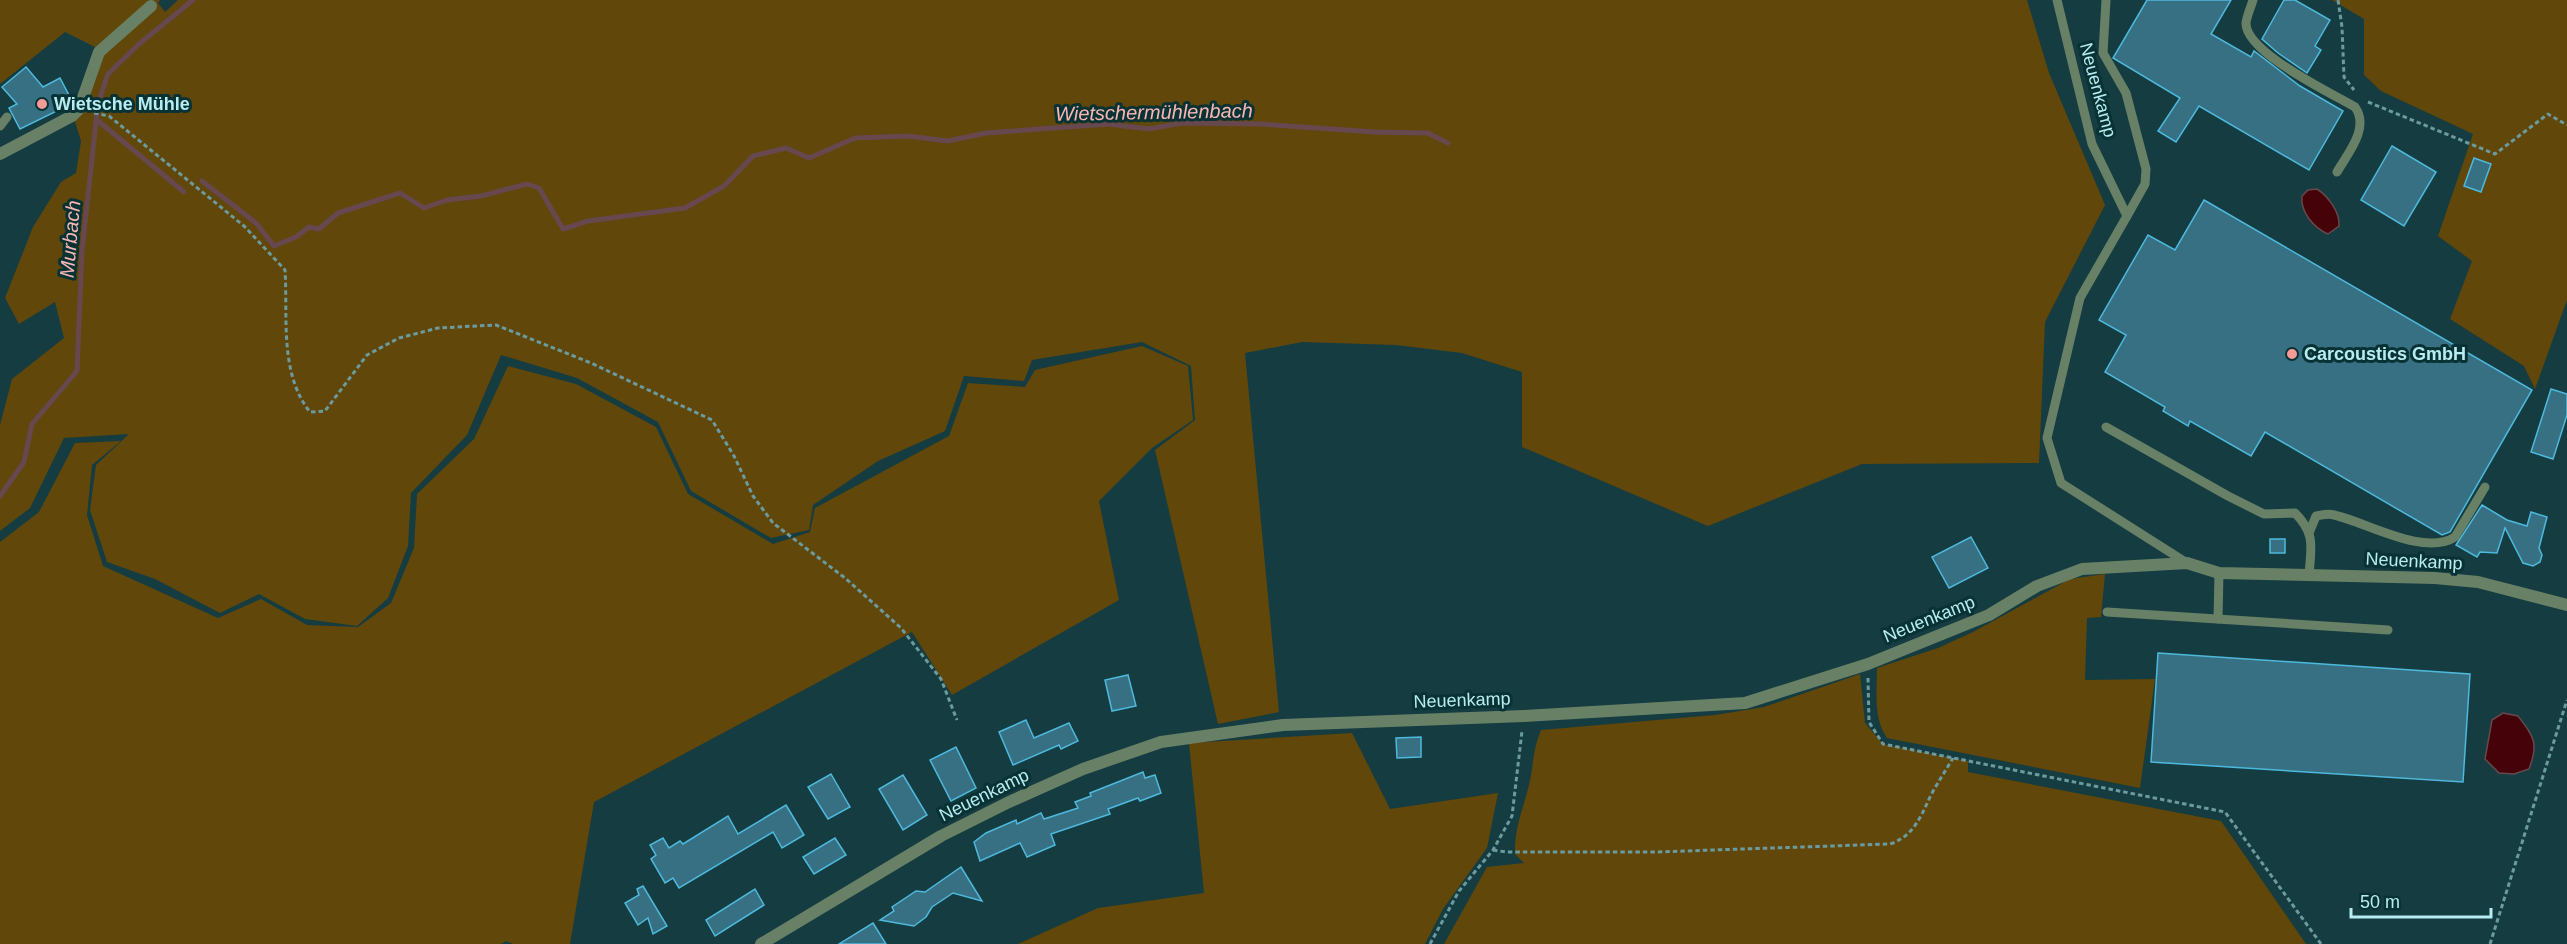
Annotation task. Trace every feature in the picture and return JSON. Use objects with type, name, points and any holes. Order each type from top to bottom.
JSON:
[{"type":"street","points":[[0,154],[72,116],[80,109],[99,52],[151,6]]},
{"type":"street","name":"Neuenkamp","points":[[761,944],[877,872],[970,821],[1083,769],[1161,742],[1283,725],[1524,716],[1745,703],[1868,664],[1989,615],[2037,586],[2082,569],[2187,563],[2219,573],[2435,578],[2478,582],[2522,591],[2567,605]]},
{"type":"lane","name":"Neuenkamp","points":[[2057,0],[2092,144],[2127,216],[2080,298],[2047,438],[2061,483],[2187,563]]},
{"type":"lane","points":[[2106,0],[2103,53],[2126,93],[2146,169],[2145,183],[2127,216]]},
{"type":"lane","points":[[2253,0],[2246,23],[2249,34],[2258,45],[2274,59],[2355,107],[2359,113],[2360,130],[2337,172]]},
{"type":"lane","points":[[0,126],[7,117]]},
{"type":"lane","points":[[2106,427],[2264,514],[2295,513],[2308,527],[2309,575]]},
{"type":"lane","points":[[2309,533],[2316,516],[2332,514],[2408,539],[2436,544],[2448,542],[2455,537],[2485,488]]},
{"type":"lane","points":[[2218,619],[2219,573]]},
{"type":"lane","points":[[2107,612],[2388,630]]},
{"type":"path","points":[[2338,0],[2342,27],[2344,78],[2356,92]]},
{"type":"path","points":[[2362,99],[2495,153],[2548,114],[2567,125]]},
{"type":"path","points":[[87,111],[109,116],[244,226],[285,270],[286,345],[299,399],[310,412],[325,411],[367,355],[399,338],[438,328],[496,325],[591,363],[712,420],[734,456],[753,496],[773,523],[845,578],[901,628],[941,678],[957,720]]},
{"type":"path","points":[[1868,664],[1869,722],[1883,744],[2225,812],[2321,944]]},
{"type":"path","points":[[2490,944],[2567,700]]},
{"type":"path","points":[[1430,944],[1460,891],[1493,850],[1512,816],[1524,716]]},
{"type":"path","points":[[1493,850],[1506,852],[1655,852],[1890,844],[1901,841],[1910,833],[1922,816],[1953,758]]},
{"type":"shaded area","points":[[0,0],[160,0],[158,3],[165,12],[178,0],[2027,0],[2049,73],[2105,205],[2045,322],[2039,463],[1862,464],[1708,526],[1522,447],[1522,372],[1462,353],[1396,345],[1302,342],[1245,353],[1279,712],[1218,724],[1155,450],[1195,420],[1191,366],[1142,342],[1032,360],[1024,381],[964,376],[945,431],[878,461],[813,505],[809,530],[771,538],[691,491],[658,422],[577,378],[501,355],[467,435],[411,493],[408,546],[388,598],[357,626],[305,619],[259,594],[220,613],[155,579],[107,562],[90,510],[96,465],[129,434],[64,438],[30,508],[0,531],[0,425],[12,379],[64,338],[55,302],[19,324],[5,298],[33,227],[61,182],[76,173],[81,141],[72,112],[95,47],[65,32],[0,84]]},
{"type":"shaded area","points":[[2332,0],[2567,0],[2567,300],[2535,389],[2524,366],[2450,319],[2472,261],[2438,236],[2473,134],[2381,91],[2364,75],[2364,19]]},
{"type":"shaded area","points":[[2317,189],[2329,200],[2338,215],[2339,226],[2328,234],[2313,224],[2303,208],[2302,196],[2308,190]]},
{"type":"shaded area","points":[[1142,346],[1188,366],[1193,420],[1152,448],[1099,501],[1119,600],[952,695],[912,632],[594,802],[570,944],[513,944],[506,941],[501,944],[0,944],[0,542],[39,512],[75,443],[121,441],[92,465],[87,515],[103,566],[218,618],[261,599],[307,625],[358,627],[391,603],[414,548],[417,494],[474,439],[508,366],[576,384],[656,427],[688,494],[773,544],[810,532],[815,508],[949,436],[968,383],[1025,387],[1035,370]]},
{"type":"shaded area","points":[[2105,574],[2101,617],[2087,618],[2085,680],[2155,679],[2140,788],[1887,738],[1878,713],[1877,668],[1938,648],[1973,632],[2070,579]]},
{"type":"shaded area","points":[[1860,674],[1865,723],[1883,744],[1968,761],[1968,772],[2221,821],[2306,944],[1444,944],[1487,867],[1524,863],[1515,854],[1516,836],[1541,730],[1715,715],[1764,707]]},
{"type":"shaded area","points":[[2503,713],[2518,716],[2528,729],[2534,746],[2529,769],[2514,774],[2499,773],[2485,759],[2492,720]]},
{"type":"shaded area","points":[[1352,733],[1390,809],[1498,793],[1487,848],[1443,909],[1425,944],[1018,944],[1098,908],[1204,893],[1189,743]]},
{"type":"building","points":[[2147,0],[2231,0],[2211,34],[2251,57],[2254,51],[2300,86],[2343,111],[2309,170],[2199,106],[2176,142],[2158,131],[2180,98],[2113,58]]},
{"type":"building","points":[[2284,0],[2295,0],[2330,20],[2315,46],[2321,50],[2307,73],[2262,39]]},
{"type":"building","name":"Wietsche Mühle","points":[[26,67],[43,87],[60,78],[71,99],[65,102],[67,106],[20,129],[9,108],[17,104],[2,87]]},
{"type":"building","points":[[2392,146],[2436,172],[2404,226],[2361,200]]},
{"type":"building","points":[[2474,158],[2491,164],[2481,192],[2464,186]]},
{"type":"building","name":"Carcoustics GmbH","points":[[2204,200],[2532,390],[2450,532],[2442,535],[2265,432],[2251,456],[2190,421],[2188,426],[2163,411],[2165,407],[2105,372],[2126,335],[2099,320],[2148,235],[2175,250]]},
{"type":"building","points":[[2551,389],[2567,394],[2567,415],[2553,459],[2531,452]]},
{"type":"building","points":[[2482,505],[2507,520],[2527,526],[2531,512],[2547,517],[2539,548],[2542,555],[2540,562],[2533,566],[2523,563],[2505,528],[2497,553],[2480,552],[2477,557],[2456,545]]},
{"type":"building","points":[[1971,537],[1988,568],[1949,588],[1932,557]]},
{"type":"building","points":[[2270,539],[2285,539],[2285,553],[2270,553]]},
{"type":"building","points":[[2158,653],[2470,674],[2463,782],[2151,762]]},
{"type":"building","points":[[1128,675],[1136,706],[1112,711],[1105,680]]},
{"type":"building","points":[[1026,720],[1034,738],[1069,723],[1078,741],[1061,749],[1059,745],[1013,765],[999,732]]},
{"type":"building","points":[[1421,737],[1421,757],[1397,758],[1396,738]]},
{"type":"building","points":[[956,747],[976,788],[951,801],[930,760]]},
{"type":"building","points":[[1143,772],[1145,778],[1155,775],[1161,793],[1140,801],[1138,798],[1108,809],[1110,814],[1051,834],[1055,845],[1027,857],[1020,843],[980,861],[974,842],[986,833],[1016,820],[1017,824],[1041,813],[1044,819],[1078,808],[1075,802],[1091,796],[1090,793]]},
{"type":"building","points":[[831,774],[850,807],[828,819],[808,787]]},
{"type":"building","points":[[903,775],[927,815],[903,830],[879,789]]},
{"type":"building","points":[[786,805],[804,835],[782,848],[773,832],[679,888],[673,878],[665,883],[651,859],[656,855],[650,845],[663,838],[669,848],[680,841],[683,844],[728,816],[738,834]]},
{"type":"building","points":[[835,838],[846,855],[814,874],[803,857]]},
{"type":"building","points":[[961,867],[982,901],[953,893],[932,907],[926,917],[914,926],[880,920],[894,911],[892,907],[916,891],[925,892]]},
{"type":"building","points":[[643,886],[667,926],[653,934],[648,918],[638,925],[625,903],[639,895],[637,889]]},
{"type":"building","points":[[755,889],[764,905],[715,936],[706,920]]},
{"type":"building","points":[[873,923],[886,944],[839,944]]},
{"type":"waterway","name":"Murbach","points":[[0,496],[24,462],[32,424],[77,371],[82,251],[98,104],[108,74],[139,44],[193,0]]},
{"type":"waterway","points":[[97,120],[184,192]]},
{"type":"waterway","name":"Wietschermühlenbach","points":[[202,181],[256,223],[274,246],[296,237],[309,227],[319,229],[338,213],[400,193],[424,208],[447,200],[481,196],[527,184],[539,188],[563,229],[588,221],[685,208],[724,186],[753,156],[786,148],[809,158],[855,138],[908,136],[948,141],[986,133],[1108,124],[1149,129],[1182,123],[1260,124],[1374,132],[1428,133],[1448,143]]},
{"type":"place","name":"Wietsche Mühle","points":[[42,104]]},
{"type":"place","name":"Carcoustics GmbH","points":[[2292,354]]}]
